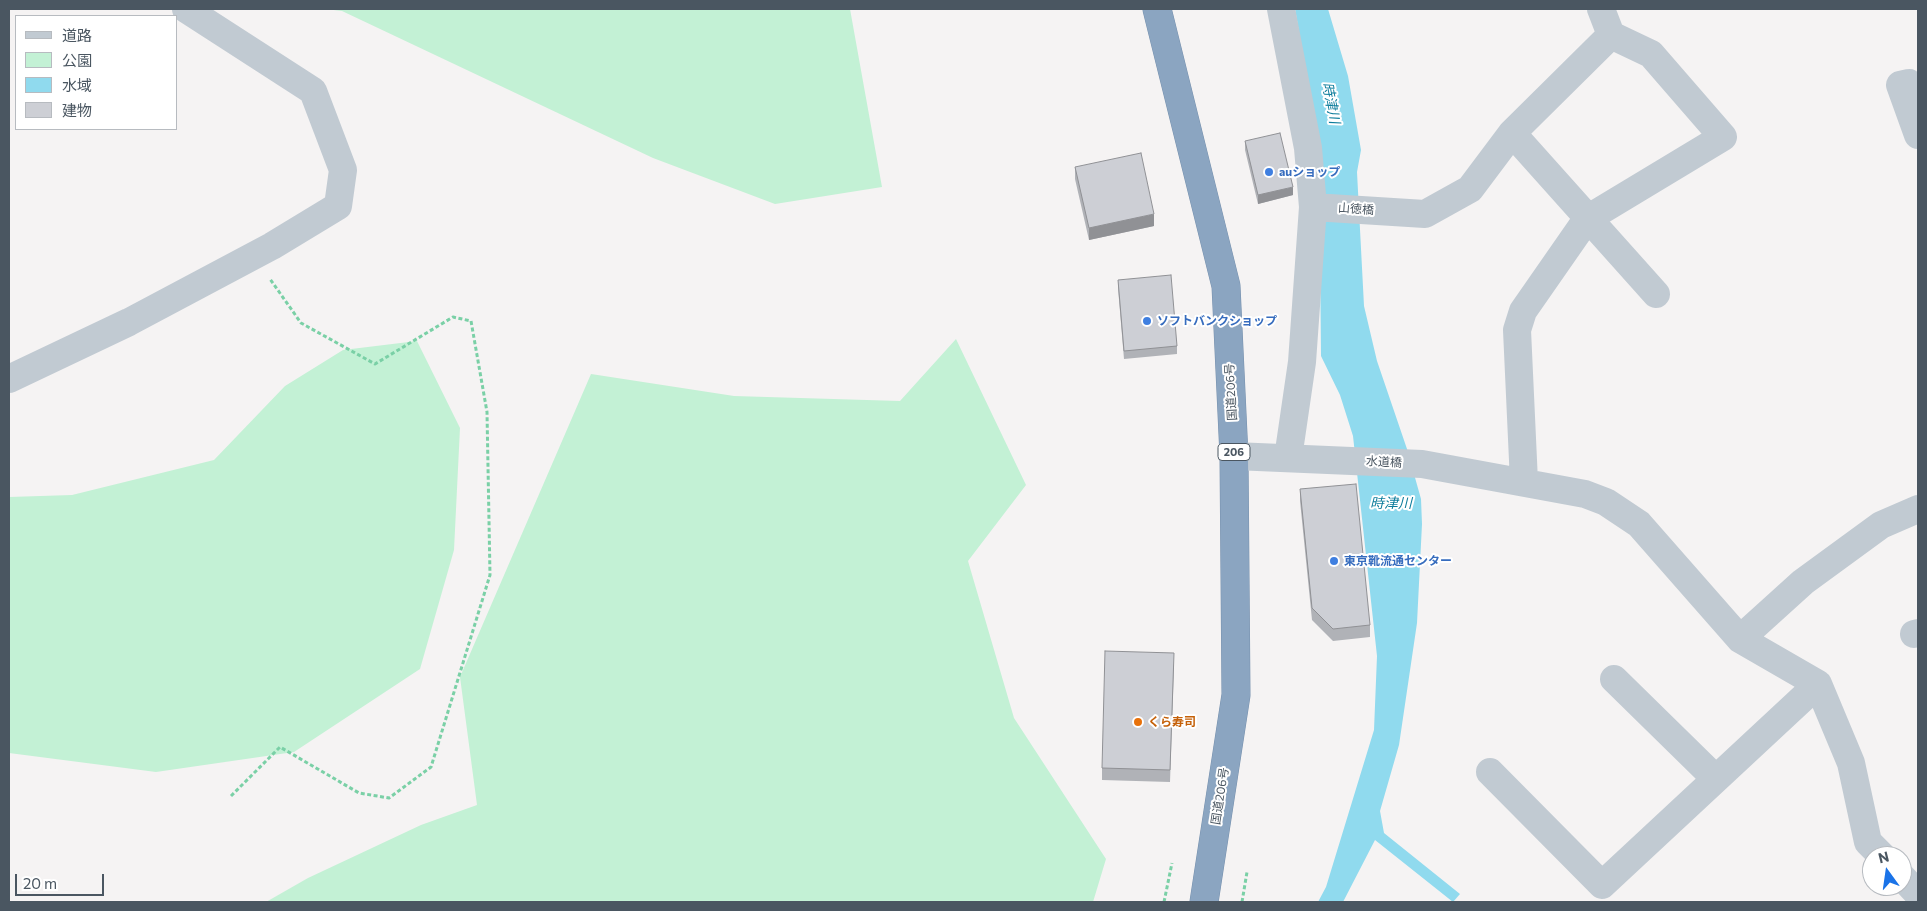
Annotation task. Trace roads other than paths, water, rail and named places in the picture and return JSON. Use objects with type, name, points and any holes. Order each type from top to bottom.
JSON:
[{"type":"highway","name":"国道206号","points":[[1156,9],[1226,286],[1234,456],[1236,695],[1204,902]]},
{"type":"street","points":[[9,379],[129,322],[254,256],[338,206],[343,170],[313,91],[186,9]]},
{"type":"street","points":[[1281,9],[1308,148],[1313,207],[1302,362],[1288,458]]},
{"type":"street","points":[[1524,482],[1517,330],[1523,311],[1587,219],[1723,137],[1651,54],[1611,35],[1601,9]]},
{"type":"street","name":"山徳橋","points":[[1313,207],[1425,214],[1470,189],[1512,133],[1611,35]]},
{"type":"street","points":[[1918,95],[1909,83],[1900,85],[1918,135]]},
{"type":"street","points":[[1512,133],[1656,294]]},
{"type":"street","name":"水道橋","points":[[1234,456],[1422,464],[1585,494],[1606,502],[1639,524],[1740,639],[1818,684]]},
{"type":"street","points":[[1740,639],[1803,582],[1873,531],[1918,509]]},
{"type":"street","points":[[1614,679],[1716,779]]},
{"type":"street","points":[[1490,772],[1602,885],[1818,684],[1852,763],[1868,842],[1872,846]]},
{"type":"water","name":"時津川","points":[[1295,9],[1328,9],[1348,76],[1361,150],[1357,172],[1364,306],[1377,361],[1407,449],[1421,499],[1422,524],[1417,623],[1399,745],[1380,811],[1384,833],[1460,894],[1453,902],[1375,840],[1343,902],[1318,902],[1326,887],[1374,730],[1377,656],[1353,436],[1340,395],[1321,356],[1319,146]]},
{"type":"place","name":"auショップ","points":[[1269,172]]},
{"type":"place","name":"ソフトバンクショップ","points":[[1147,321]]},
{"type":"place","name":"東京靴流通センター","points":[[1334,561]]},
{"type":"place","name":"くら寿司","points":[[1138,722]]}]
